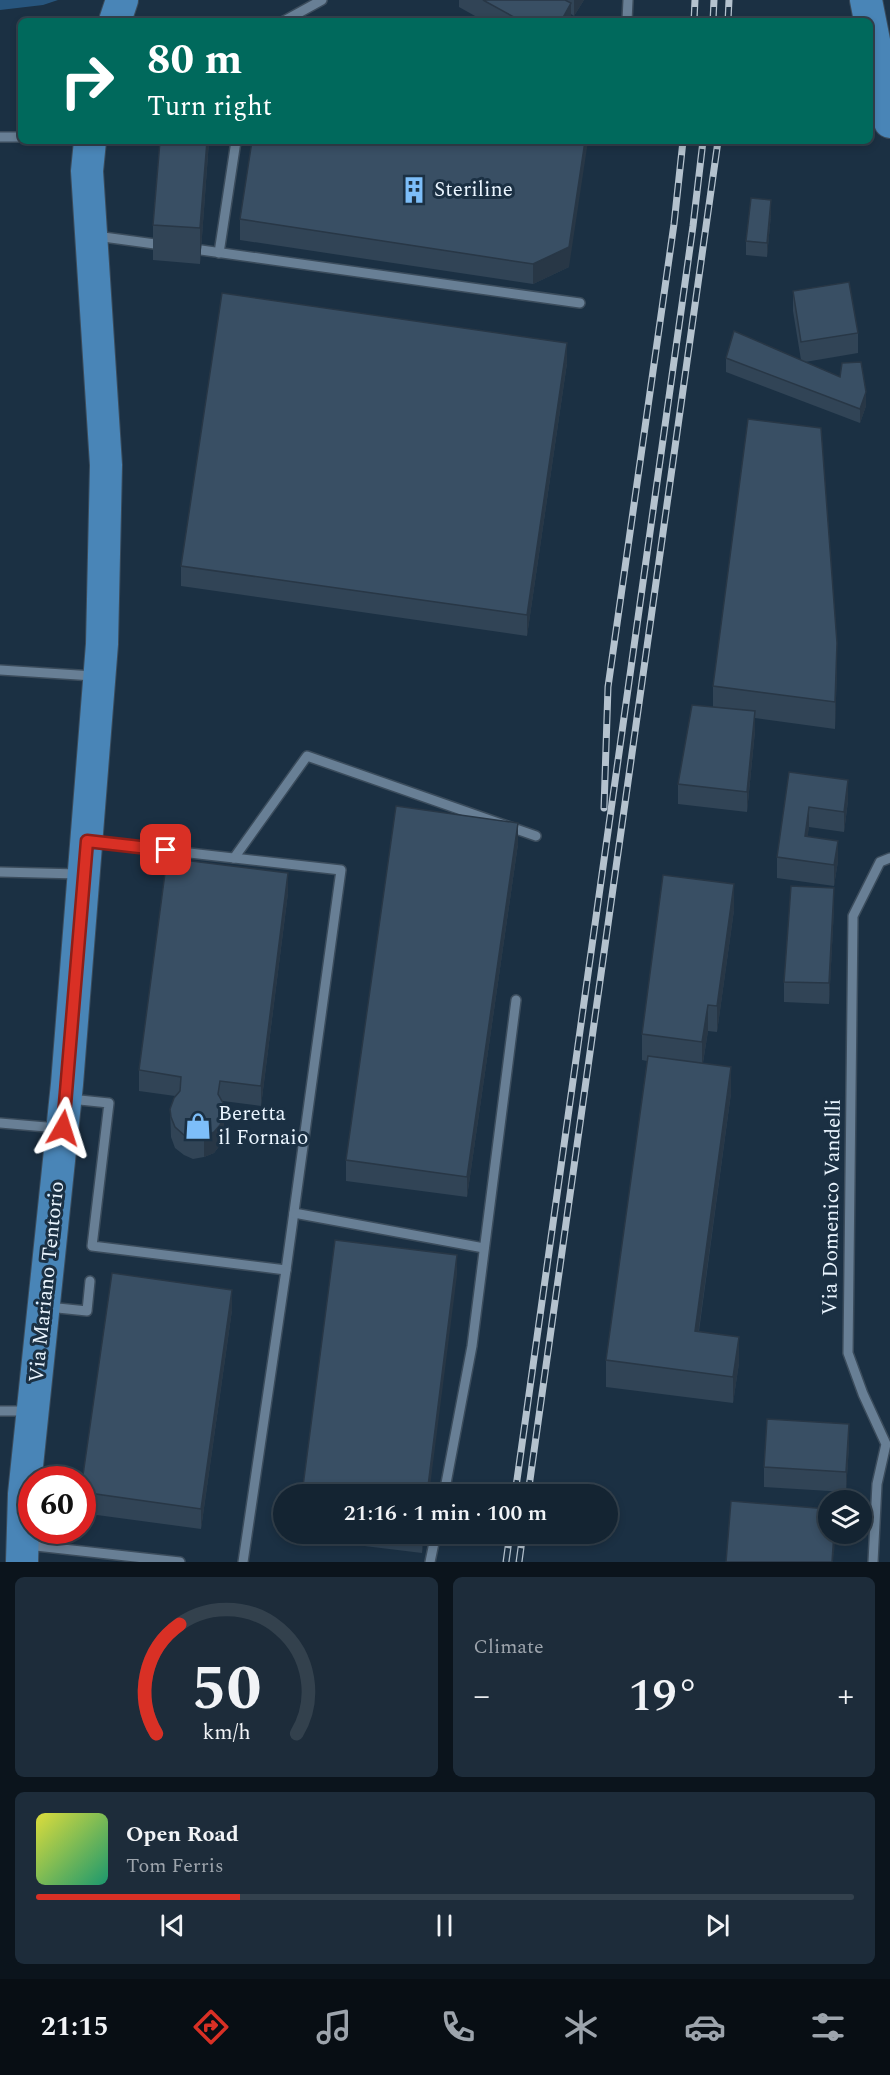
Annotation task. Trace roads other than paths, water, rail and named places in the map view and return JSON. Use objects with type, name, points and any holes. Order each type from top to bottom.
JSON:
[{"type":"main road","points":[[116,18],[122,0]]},
{"type":"main road","points":[[866,0],[870,18]]},
{"type":"main road","points":[[873,36],[890,122]]},
{"type":"main road","name":"Via Mariano Tentorio","points":[[22,1553],[24,1494],[64,1114],[102,644],[106,465],[87,171],[90,144]]},
{"type":"lane","points":[[289,18],[321,0]]},
{"type":"lane","points":[[627,18],[628,0]]},
{"type":"lane","points":[[0,137],[18,137]]},
{"type":"lane","points":[[219,253],[236,144]]},
{"type":"lane","points":[[91,235],[155,244]]},
{"type":"lane","points":[[201,250],[580,303]]},
{"type":"lane","points":[[0,670],[100,677]]},
{"type":"lane","points":[[234,858],[307,756],[536,836]]},
{"type":"lane","points":[[87,841],[341,870],[243,1562]]},
{"type":"lane","name":"Via Domenico Vandelli","points":[[873,1562],[877,1484],[886,1444],[863,1394],[848,1353],[853,916],[880,862],[890,858]]},
{"type":"lane","points":[[0,872],[84,874]]},
{"type":"lane","points":[[446,1484],[472,1346],[516,1000]]},
{"type":"lane","points":[[0,1123],[64,1114],[109,1104],[92,1246],[286,1270]]},
{"type":"lane","points":[[294,1213],[484,1248]]},
{"type":"lane","points":[[44,1306],[87,1311],[90,1281]]},
{"type":"lane","points":[[0,1411],[33,1411]]},
{"type":"lane","points":[[430,1562],[434,1544]]},
{"type":"lane","points":[[22,1553],[34,1545],[93,1558],[180,1562]]},
{"type":"railway","points":[[694,18],[695,0]]},
{"type":"railway","points":[[713,18],[714,0]]},
{"type":"railway","points":[[728,18],[729,0]]},
{"type":"railway","points":[[604,808],[608,687],[674,224],[683,144]]},
{"type":"railway","points":[[516,1484],[703,144]]},
{"type":"railway","points":[[529,1484],[718,144]]},
{"type":"railway","points":[[506,1562],[508,1544]]},
{"type":"railway","points":[[519,1562],[521,1544]]},
{"type":"place","name":"Steriline","points":[[414,190]]},
{"type":"place","name":"Beretta il Fornaio","points":[[198,1126]]}]
